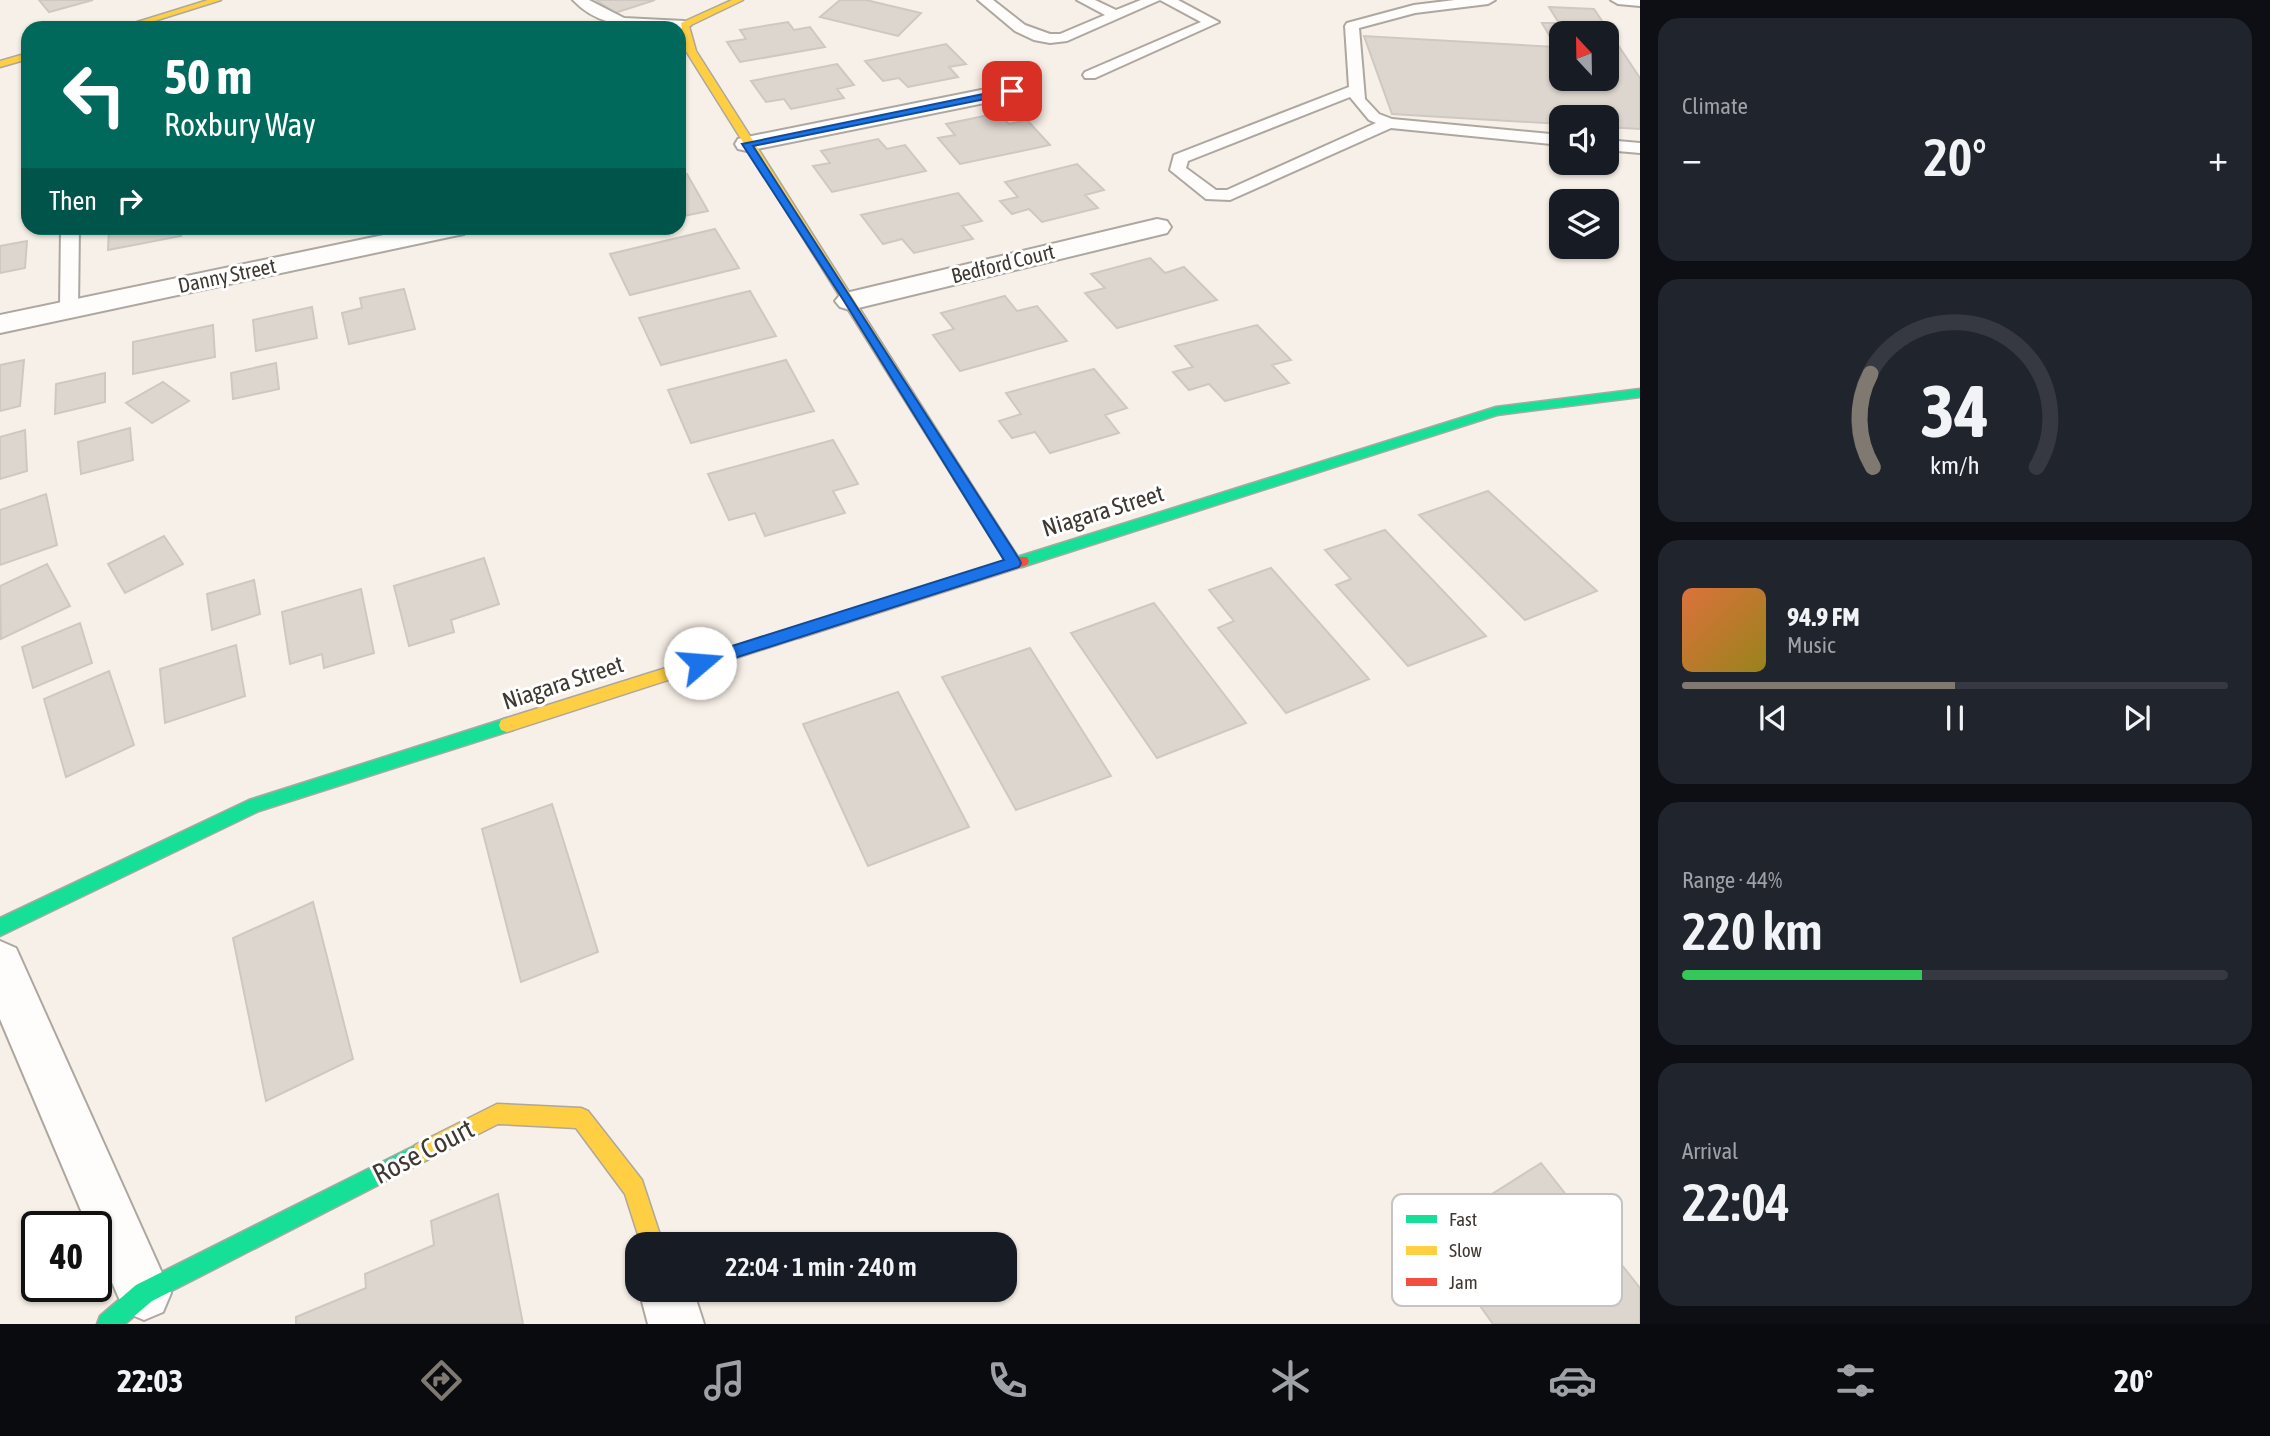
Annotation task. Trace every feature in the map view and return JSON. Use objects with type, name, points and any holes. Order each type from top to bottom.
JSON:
[{"type":"street","points":[[146,21],[217,0]]},
{"type":"street","points":[[686,24],[738,0]]},
{"type":"street","points":[[686,32],[691,51],[747,144],[850,301],[1014,563]]},
{"type":"street","points":[[0,64],[21,58]]},
{"type":"street","points":[[747,144],[1012,91]]},
{"type":"street","name":"Bedford Court","points":[[850,301],[1157,227]]},
{"type":"street","name":"Danny Street","points":[[0,324],[421,235]]},
{"type":"street","name":"Niagara Street","points":[[0,927],[255,805],[1496,411],[1640,393]]},
{"type":"street","name":"Rose Court","points":[[0,964],[126,1309],[498,1114],[581,1118],[634,1188],[648,1232]]},
{"type":"street","points":[[670,1302],[676,1324]]},
{"type":"lane","points":[[580,0],[609,18],[620,21]]},
{"type":"lane","points":[[985,0],[1031,37],[1040,39],[1062,37],[1153,0]]},
{"type":"lane","points":[[1084,0],[1115,15]]},
{"type":"lane","points":[[1090,75],[1212,22],[1167,0]]},
{"type":"lane","points":[[1488,0],[1414,9],[1352,26],[1358,100],[1374,117],[1389,123],[1549,139]]},
{"type":"lane","points":[[1618,0],[1640,2]]},
{"type":"lane","points":[[1357,89],[1180,158],[1178,170],[1212,195],[1230,195],[1389,123]]},
{"type":"lane","points":[[1619,146],[1640,148]]},
{"type":"lane","points":[[69,235],[69,309]]},
{"type":"building","points":[[39,0],[93,0],[49,12]]},
{"type":"building","points":[[596,0],[655,0],[615,13]]},
{"type":"building","points":[[840,0],[866,0],[921,13],[898,36],[820,17]]},
{"type":"building","points":[[1549,7],[1594,9],[1602,21],[1558,21]]},
{"type":"building","points":[[788,22],[794,30],[810,27],[825,47],[740,62],[727,42],[746,39],[740,30]]},
{"type":"building","points":[[1542,23],[1549,23],[1549,35]]},
{"type":"building","points":[[1364,36],[1549,47],[1549,91],[1619,91],[1619,46],[1640,78],[1640,129],[1619,128],[1619,105],[1549,105],[1549,123],[1392,114]]},
{"type":"building","points":[[946,44],[966,64],[949,67],[958,77],[908,87],[899,78],[883,81],[865,61]]},
{"type":"building","points":[[837,64],[854,85],[837,89],[844,98],[791,109],[784,99],[766,102],[751,81]]},
{"type":"building","points":[[998,113],[1009,124],[1027,120],[1050,145],[960,164],[938,138],[955,135],[946,124]]},
{"type":"building","points":[[878,139],[887,149],[905,145],[926,171],[832,192],[813,166],[830,163],[821,151]]},
{"type":"building","points":[[1077,164],[1104,190],[1085,195],[1098,208],[1042,222],[1029,209],[1012,214],[1000,201],[1018,197],[1005,182]]},
{"type":"building","points":[[687,174],[708,211],[686,216]]},
{"type":"building","points":[[958,193],[982,221],[962,226],[973,239],[914,253],[902,239],[883,244],[861,215]]},
{"type":"building","points":[[715,229],[739,268],[630,295],[610,254]]},
{"type":"building","points":[[109,235],[181,235],[181,236],[108,250]]},
{"type":"building","points":[[27,241],[25,268],[0,273],[0,246]]},
{"type":"building","points":[[1150,258],[1165,273],[1184,267],[1217,300],[1117,328],[1085,293],[1105,288],[1091,274]]},
{"type":"building","points":[[404,289],[415,329],[349,344],[342,313],[362,308],[360,298]]},
{"type":"building","points":[[750,291],[776,336],[661,365],[639,318]]},
{"type":"building","points":[[1005,296],[1017,311],[1037,306],[1067,341],[960,371],[933,335],[954,329],[941,313]]},
{"type":"building","points":[[312,307],[317,338],[256,351],[253,320]]},
{"type":"building","points":[[213,325],[215,357],[133,374],[133,342]]},
{"type":"building","points":[[1257,325],[1291,360],[1272,365],[1289,383],[1225,401],[1209,384],[1189,390],[1173,372],[1193,367],[1175,346]]},
{"type":"building","points":[[24,360],[20,406],[0,411],[0,365]]},
{"type":"building","points":[[786,360],[814,411],[691,443],[668,390]]},
{"type":"building","points":[[276,363],[279,389],[233,399],[231,373]]},
{"type":"building","points":[[1094,369],[1127,408],[1105,415],[1119,433],[1050,453],[1035,432],[1012,438],[999,421],[1021,414],[1006,393]]},
{"type":"building","points":[[105,373],[105,402],[55,414],[56,384]]},
{"type":"building","points":[[163,382],[189,401],[152,423],[126,403]]},
{"type":"building","points":[[130,428],[133,460],[81,474],[78,442]]},
{"type":"building","points":[[25,430],[27,471],[0,479],[0,437]]},
{"type":"building","points":[[833,440],[858,484],[833,491],[845,513],[765,536],[755,513],[729,520],[708,474]]},
{"type":"building","points":[[1488,491],[1597,591],[1525,620],[1419,515]]},
{"type":"building","points":[[46,494],[57,545],[0,565],[0,510]]},
{"type":"building","points":[[1385,530],[1486,636],[1408,666],[1336,585],[1351,579],[1325,550]]},
{"type":"building","points":[[164,536],[183,564],[125,593],[108,564]]},
{"type":"building","points":[[484,558],[499,604],[451,620],[454,632],[409,646],[394,586]]},
{"type":"building","points":[[47,564],[70,606],[1,639],[0,586]]},
{"type":"building","points":[[1271,568],[1369,679],[1286,713],[1218,628],[1234,621],[1209,590]]},
{"type":"building","points":[[254,580],[260,614],[212,630],[207,594]]},
{"type":"building","points":[[361,589],[374,653],[324,668],[322,654],[290,664],[282,612]]},
{"type":"building","points":[[1154,603],[1246,723],[1157,758],[1071,633]]},
{"type":"building","points":[[80,623],[92,663],[33,688],[22,647]]},
{"type":"building","points":[[236,645],[245,696],[165,723],[160,669]]},
{"type":"building","points":[[1030,648],[1111,776],[1016,810],[942,677]]},
{"type":"building","points":[[109,671],[134,745],[66,777],[44,699]]},
{"type":"building","points":[[898,692],[969,827],[868,866],[803,724]]},
{"type":"building","points":[[552,804],[598,952],[521,982],[482,829]]},
{"type":"building","points":[[313,902],[353,1059],[266,1101],[233,938]]},
{"type":"building","points":[[1541,1163],[1566,1194],[1492,1194]]},
{"type":"building","points":[[498,1194],[523,1324],[296,1324],[296,1317],[366,1288],[365,1274],[434,1245],[431,1221]]},
{"type":"building","points":[[1622,1265],[1640,1288],[1640,1324],[1493,1324],[1480,1306],[1622,1306]]},
{"type":"traffic: fast","points":[[1022,561],[1496,411],[1640,393]]},
{"type":"traffic: fast","points":[[0,927],[255,805],[507,725]]},
{"type":"traffic: fast","points":[[108,1324],[144,1293],[422,1152]]},
{"type":"traffic: slow","points":[[146,21],[217,0]]},
{"type":"traffic: slow","points":[[686,24],[739,0]]},
{"type":"traffic: slow","points":[[686,32],[691,51],[961,479]]},
{"type":"traffic: slow","points":[[0,64],[21,58]]},
{"type":"traffic: slow","points":[[507,725],[799,632]]},
{"type":"traffic: slow","points":[[422,1152],[497,1114],[581,1118],[634,1188],[648,1232]]},
{"type":"traffic: jam","points":[[961,479],[1014,563]]},
{"type":"traffic: jam","points":[[799,632],[1022,561]]},
{"type":"route","points":[[700,663],[1014,563],[850,301],[747,144],[1012,91]]}]
